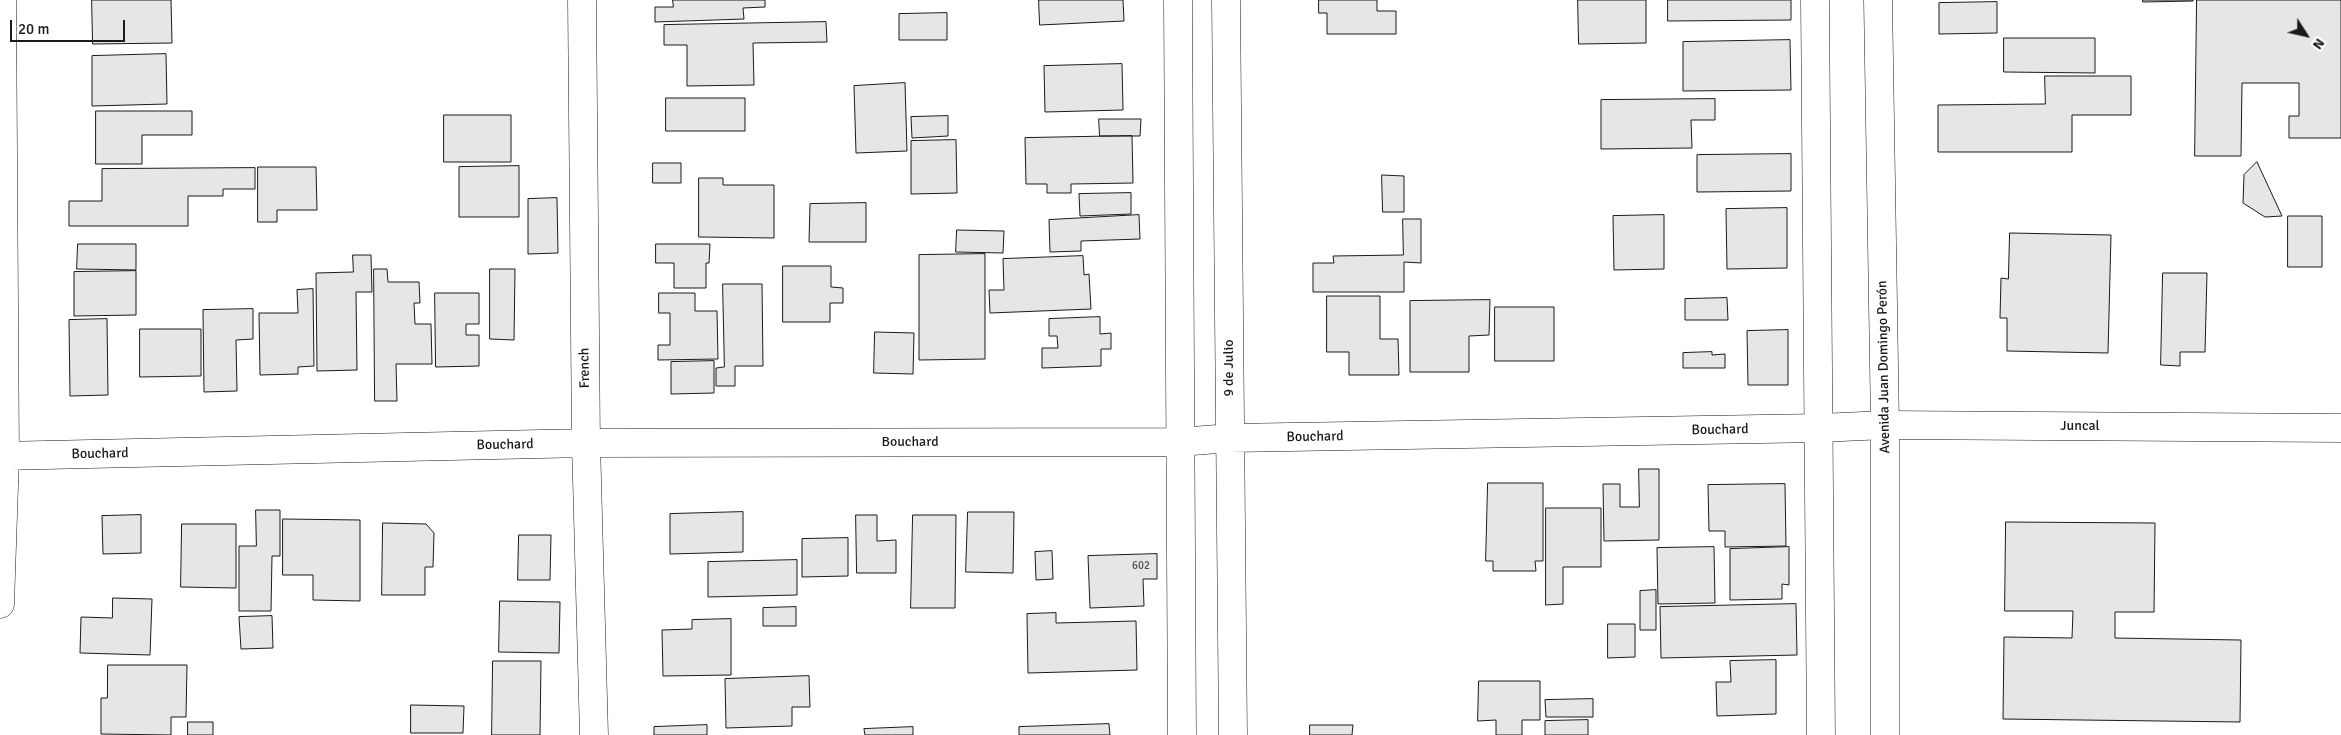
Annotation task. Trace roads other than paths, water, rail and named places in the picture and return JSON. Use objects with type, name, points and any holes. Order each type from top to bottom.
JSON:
[{"type":"street","points":[[0,604],[3,456],[2,0]]},
{"type":"street","name":"French","points":[[582,0],[586,443],[594,735]]},
{"type":"street","points":[[1178,0],[1182,735]]},
{"type":"street","name":"9 de Julio","points":[[1226,0],[1233,735]]},
{"type":"street","points":[[1814,0],[1820,428],[1821,735]]},
{"type":"street","name":"Avenida Juan Domingo Perón","points":[[1878,0],[1885,425],[1885,735]]},
{"type":"street","name":"Juncal","points":[[1820,428],[1885,425],[2341,428]]},
{"type":"street","name":"Bouchard","points":[[3,456],[586,443],[1180,442],[1230,438],[1820,428]]}]
